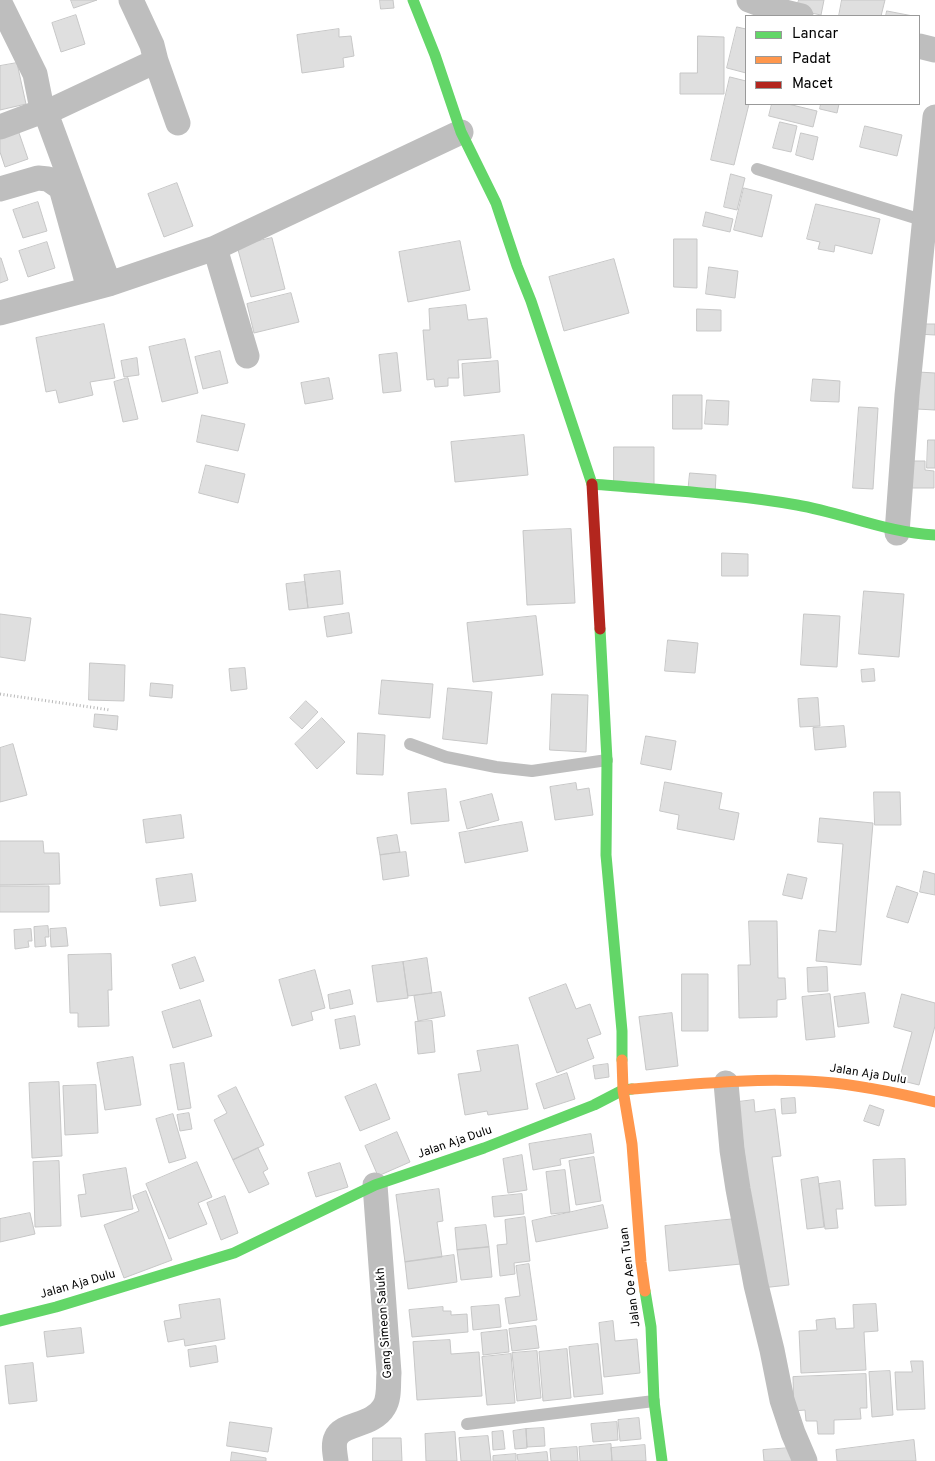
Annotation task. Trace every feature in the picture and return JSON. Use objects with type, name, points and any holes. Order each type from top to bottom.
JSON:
[{"type":"street","points":[[131,0],[152,45],[178,123]]},
{"type":"street","name":"Jalan Oe Aen Tuan","points":[[413,0],[435,55],[461,132],[496,203],[592,484],[607,760],[606,855],[622,1031],[622,1090],[632,1144],[641,1262],[651,1327],[654,1401],[662,1461]]},
{"type":"street","points":[[749,0],[797,15]]},
{"type":"street","points":[[0,3],[35,74],[44,114],[51,122],[99,287]]},
{"type":"street","points":[[920,46],[935,50]]},
{"type":"street","points":[[0,127],[40,112],[44,114],[156,61]]},
{"type":"street","points":[[897,533],[906,395],[935,118]]},
{"type":"street","points":[[0,313],[99,287],[215,248],[461,132]]},
{"type":"street","points":[[0,189],[38,178],[48,179],[61,188],[99,287]]},
{"type":"street","points":[[215,248],[246,356]]},
{"type":"street","points":[[592,484],[746,498],[799,505],[897,533],[935,535]]},
{"type":"street","name":"Jalan Aja Dulu","points":[[0,1321],[56,1307],[234,1253],[375,1185],[484,1148],[594,1104],[622,1090],[726,1083],[822,1082],[896,1092],[935,1102]]},
{"type":"street","points":[[726,1083],[735,1169],[756,1284],[782,1400],[805,1461]]},
{"type":"street","name":"Gang Simeon Salukh","points":[[336,1461],[336,1436],[344,1429],[368,1422],[384,1408],[387,1400],[389,1373],[375,1185]]},
{"type":"lane","points":[[757,169],[925,221]]},
{"type":"lane","points":[[410,744],[446,757],[496,767],[532,771],[607,760]]},
{"type":"lane","points":[[467,1424],[654,1401]]},
{"type":"path","points":[[0,694],[110,710]]},
{"type":"building","points":[[71,0],[97,0],[74,8]]},
{"type":"building","points":[[380,0],[393,0],[394,8],[381,9]]},
{"type":"building","points":[[799,0],[824,0],[821,15],[796,10]]},
{"type":"building","points":[[842,0],[885,0],[881,15],[839,15]]},
{"type":"building","points":[[887,11],[908,15],[886,15]]},
{"type":"building","points":[[76,15],[85,44],[61,52],[52,23]]},
{"type":"building","points":[[737,27],[745,29],[745,73],[727,68]]},
{"type":"building","points":[[339,29],[339,37],[351,36],[354,56],[343,58],[344,67],[302,73],[297,35]]},
{"type":"building","points":[[698,36],[724,37],[724,94],[680,94],[680,73],[697,73]]},
{"type":"building","points":[[17,63],[26,104],[0,110],[0,66]]},
{"type":"building","points":[[730,77],[745,81],[745,105],[749,105],[734,165],[711,160]]},
{"type":"building","points":[[772,105],[792,105],[817,111],[813,127],[769,116]]},
{"type":"building","points":[[821,105],[839,105],[837,113],[820,109]]},
{"type":"building","points":[[780,122],[797,126],[791,152],[773,148]]},
{"type":"building","points":[[865,126],[902,135],[897,156],[860,147]]},
{"type":"building","points":[[18,130],[28,159],[5,167],[0,152],[0,136]]},
{"type":"building","points":[[801,133],[818,137],[813,160],[796,155]]},
{"type":"building","points":[[731,174],[745,178],[737,210],[724,207]]},
{"type":"building","points":[[177,183],[193,226],[164,237],[148,194]]},
{"type":"building","points":[[744,188],[772,195],[762,237],[734,230]]},
{"type":"building","points":[[38,202],[47,231],[23,238],[13,210]]},
{"type":"building","points":[[816,204],[880,219],[872,254],[835,245],[834,252],[818,249],[820,242],[807,239]]},
{"type":"building","points":[[706,212],[733,219],[730,232],[703,226]]},
{"type":"building","points":[[272,238],[285,289],[251,297],[237,246]]},
{"type":"building","points":[[674,239],[697,239],[697,288],[674,287]]},
{"type":"building","points":[[460,241],[470,290],[408,302],[399,252]]},
{"type":"building","points":[[47,242],[55,268],[28,277],[19,251]]},
{"type":"building","points":[[0,258],[8,280],[0,283]]},
{"type":"building","points":[[614,259],[629,313],[564,331],[549,277]]},
{"type":"building","points":[[709,267],[738,271],[735,298],[706,294]]},
{"type":"building","points":[[291,293],[299,322],[254,333],[247,304]]},
{"type":"building","points":[[466,305],[468,320],[487,318],[491,358],[458,360],[459,378],[448,378],[448,386],[435,387],[434,379],[427,380],[423,330],[430,330],[429,309]]},
{"type":"building","points":[[697,309],[721,310],[721,331],[697,331]]},
{"type":"building","points":[[104,324],[115,378],[90,382],[93,395],[59,403],[56,390],[46,392],[36,338]]},
{"type":"building","points":[[918,324],[935,324],[935,335],[917,334]]},
{"type":"building","points":[[185,339],[198,393],[162,402],[149,347]]},
{"type":"building","points":[[220,351],[228,383],[203,389],[195,357]]},
{"type":"building","points":[[397,353],[401,391],[383,393],[379,355]]},
{"type":"building","points":[[137,358],[139,375],[124,377],[121,361]]},
{"type":"building","points":[[498,361],[500,392],[464,396],[462,364]]},
{"type":"building","points":[[918,372],[935,373],[935,410],[916,409]]},
{"type":"building","points":[[128,378],[138,419],[123,422],[114,382]]},
{"type":"building","points":[[329,378],[333,399],[305,404],[301,383]]},
{"type":"building","points":[[813,379],[840,381],[839,402],[811,401]]},
{"type":"building","points":[[673,395],[702,395],[702,429],[673,429]]},
{"type":"building","points":[[707,400],[729,401],[728,425],[705,424]]},
{"type":"building","points":[[859,407],[878,408],[873,489],[853,488]]},
{"type":"building","points":[[202,415],[245,424],[238,451],[197,442]]},
{"type":"building","points":[[524,435],[528,475],[455,482],[451,442]]},
{"type":"building","points":[[928,440],[935,440],[935,468],[927,468]]},
{"type":"building","points":[[614,447],[654,447],[654,486],[614,486]]},
{"type":"building","points":[[910,461],[925,461],[925,470],[934,471],[934,488],[909,488]]},
{"type":"building","points":[[206,465],[245,474],[238,503],[199,493]]},
{"type":"building","points":[[690,473],[716,475],[715,495],[688,493]]},
{"type":"building","points":[[571,529],[575,603],[527,605],[523,531]]},
{"type":"building","points":[[722,553],[748,554],[748,576],[722,576]]},
{"type":"building","points":[[340,571],[343,604],[308,608],[304,575]]},
{"type":"building","points":[[305,582],[308,608],[289,610],[286,584]]},
{"type":"building","points":[[864,591],[904,594],[899,657],[859,654]]},
{"type":"building","points":[[349,613],[352,633],[327,637],[324,617]]},
{"type":"building","points":[[0,614],[31,618],[25,661],[0,657]]},
{"type":"building","points":[[804,614],[840,616],[837,667],[801,665]]},
{"type":"building","points":[[536,616],[543,675],[473,682],[467,623]]},
{"type":"building","points":[[668,640],[698,643],[695,673],[665,671]]},
{"type":"building","points":[[90,663],[125,665],[124,701],[89,700]]},
{"type":"building","points":[[245,668],[247,689],[231,691],[229,669]]},
{"type":"building","points":[[874,669],[875,681],[862,682],[861,670]]},
{"type":"building","points":[[382,680],[433,684],[430,718],[379,714]]},
{"type":"building","points":[[151,683],[173,685],[172,698],[150,696]]},
{"type":"building","points":[[448,688],[492,692],[487,744],[443,739]]},
{"type":"building","points":[[552,694],[588,695],[586,752],[550,750]]},
{"type":"building","points":[[818,698],[820,726],[800,727],[798,699]]},
{"type":"building","points":[[306,701],[318,712],[302,729],[290,718]]},
{"type":"building","points":[[95,714],[118,716],[117,730],[94,727]]},
{"type":"building","points":[[322,718],[345,742],[317,769],[295,744]]},
{"type":"building","points":[[844,726],[846,747],[815,750],[813,728]]},
{"type":"building","points":[[358,733],[385,735],[383,775],[357,774]]},
{"type":"building","points":[[646,736],[676,741],[671,770],[641,764]]},
{"type":"building","points":[[13,744],[27,795],[0,802],[0,748]]},
{"type":"building","points":[[665,782],[722,793],[719,809],[739,813],[734,840],[677,829],[679,815],[660,811]]},
{"type":"building","points":[[576,783],[577,790],[589,788],[593,815],[555,820],[550,787]]},
{"type":"building","points":[[446,789],[449,821],[411,824],[408,793]]},
{"type":"building","points":[[874,792],[900,792],[901,825],[875,825]]},
{"type":"building","points":[[492,794],[499,820],[467,829],[460,802]]},
{"type":"building","points":[[181,815],[184,838],[146,843],[143,820]]},
{"type":"building","points":[[820,818],[873,823],[861,965],[816,961],[819,930],[836,932],[843,844],[818,842]]},
{"type":"building","points":[[522,822],[528,851],[465,863],[459,833]]},
{"type":"building","points":[[397,835],[400,852],[380,855],[377,838]]},
{"type":"building","points":[[0,841],[43,841],[44,853],[59,853],[60,884],[0,885]]},
{"type":"building","points":[[406,852],[409,876],[383,880],[380,855]]},
{"type":"building","points":[[924,871],[935,874],[935,895],[920,892]]},
{"type":"building","points":[[192,874],[196,901],[160,906],[156,879]]},
{"type":"building","points":[[788,874],[807,878],[802,899],[783,895]]},
{"type":"building","points":[[0,886],[49,886],[49,912],[0,912]]},
{"type":"building","points":[[897,886],[918,893],[908,923],[887,917]]},
{"type":"building","points":[[749,921],[777,921],[778,978],[785,978],[786,999],[777,1000],[777,1017],[739,1018],[738,965],[750,965]]},
{"type":"building","points":[[48,926],[49,937],[45,937],[46,946],[35,947],[34,927]]},
{"type":"building","points":[[66,928],[68,946],[51,947],[50,929]]},
{"type":"building","points":[[31,929],[32,941],[28,941],[29,947],[15,949],[14,930]]},
{"type":"building","points":[[111,954],[112,990],[108,990],[109,1026],[78,1027],[78,1013],[70,1013],[68,955]]},
{"type":"building","points":[[195,957],[204,981],[180,989],[172,965]]},
{"type":"building","points":[[427,958],[432,993],[408,996],[403,962]]},
{"type":"building","points":[[403,962],[408,998],[377,1002],[372,966]]},
{"type":"building","points":[[827,967],[828,991],[808,992],[807,968]]},
{"type":"building","points":[[315,970],[325,1008],[311,1012],[313,1020],[292,1026],[279,980]]},
{"type":"building","points":[[682,974],[708,974],[708,1031],[682,1031]]},
{"type":"building","points":[[566,984],[576,1009],[590,1004],[601,1034],[587,1039],[594,1058],[557,1073],[529,998]]},
{"type":"building","points":[[350,990],[353,1004],[330,1009],[328,995]]},
{"type":"building","points":[[441,992],[445,1016],[418,1021],[414,996]]},
{"type":"building","points":[[865,993],[869,1023],[838,1027],[834,997]]},
{"type":"building","points":[[830,994],[835,1037],[806,1040],[802,997]]},
{"type":"building","points":[[902,994],[935,1003],[935,1026],[919,1085],[899,1080],[912,1032],[894,1027]]},
{"type":"building","points":[[200,1000],[212,1036],[173,1048],[162,1012]]},
{"type":"building","points":[[672,1013],[678,1066],[646,1070],[639,1017]]},
{"type":"building","points":[[355,1016],[360,1045],[340,1049],[335,1020]]},
{"type":"building","points":[[432,1021],[435,1052],[418,1054],[415,1022]]},
{"type":"building","points":[[518,1045],[528,1109],[488,1115],[487,1111],[465,1115],[458,1074],[481,1071],[477,1051]]},
{"type":"building","points":[[133,1057],[141,1105],[105,1110],[97,1063]]},
{"type":"building","points":[[184,1063],[191,1108],[178,1110],[170,1065]]},
{"type":"building","points":[[608,1064],[609,1077],[595,1079],[593,1066]]},
{"type":"building","points":[[567,1073],[575,1099],[544,1109],[536,1084]]},
{"type":"building","points":[[59,1082],[62,1156],[32,1158],[29,1083]]},
{"type":"building","points":[[376,1084],[390,1119],[360,1131],[345,1097]]},
{"type":"building","points":[[96,1085],[98,1133],[65,1135],[63,1086]]},
{"type":"building","points":[[236,1087],[264,1145],[233,1160],[214,1120],[227,1113],[218,1096]]},
{"type":"building","points":[[795,1098],[796,1113],[782,1114],[781,1099]]},
{"type":"building","points":[[754,1100],[755,1112],[775,1109],[781,1156],[772,1157],[789,1285],[761,1288],[738,1102]]},
{"type":"building","points":[[870,1105],[884,1110],[879,1126],[864,1121]]},
{"type":"building","points":[[189,1113],[192,1129],[180,1131],[177,1115]]},
{"type":"building","points":[[173,1114],[186,1158],[169,1163],[156,1119]]},
{"type":"building","points":[[397,1132],[410,1162],[378,1176],[365,1146]]},
{"type":"building","points":[[591,1134],[594,1153],[560,1159],[561,1165],[533,1170],[529,1144]]},
{"type":"building","points":[[258,1148],[268,1169],[263,1172],[269,1184],[249,1193],[233,1160]]},
{"type":"building","points":[[522,1155],[527,1190],[508,1193],[503,1159]]},
{"type":"building","points":[[594,1157],[601,1201],[576,1205],[569,1161]]},
{"type":"building","points":[[905,1159],[906,1205],[875,1206],[873,1160]]},
{"type":"building","points":[[59,1161],[61,1226],[35,1227],[33,1162]]},
{"type":"building","points":[[197,1162],[212,1197],[198,1203],[207,1224],[169,1239],[146,1184]]},
{"type":"building","points":[[340,1163],[348,1187],[316,1197],[308,1173]]},
{"type":"building","points":[[126,1168],[133,1209],[81,1217],[78,1195],[86,1194],[83,1175]]},
{"type":"building","points":[[565,1170],[570,1212],[551,1214],[546,1172]]},
{"type":"building","points":[[818,1177],[824,1227],[807,1229],[801,1180]]},
{"type":"building","points":[[840,1181],[843,1209],[836,1209],[838,1228],[825,1229],[819,1184]]},
{"type":"building","points":[[439,1189],[443,1221],[437,1222],[442,1257],[405,1262],[396,1195]]},
{"type":"building","points":[[146,1191],[172,1260],[124,1278],[104,1225],[139,1211],[133,1196]]},
{"type":"building","points":[[522,1194],[524,1214],[494,1217],[492,1197]]},
{"type":"building","points":[[225,1196],[238,1233],[221,1240],[207,1203]]},
{"type":"building","points":[[603,1205],[608,1228],[536,1242],[532,1221]]},
{"type":"building","points":[[30,1213],[35,1234],[0,1242],[0,1219]]},
{"type":"building","points":[[525,1217],[530,1261],[514,1263],[515,1274],[500,1276],[497,1245],[507,1244],[505,1220]]},
{"type":"building","points":[[736,1219],[741,1264],[669,1271],[665,1226]]},
{"type":"building","points":[[486,1225],[489,1247],[457,1250],[455,1228]]},
{"type":"building","points":[[489,1247],[492,1277],[461,1280],[457,1250]]},
{"type":"building","points":[[454,1255],[457,1282],[408,1289],[405,1262]]},
{"type":"building","points":[[529,1264],[537,1320],[509,1324],[505,1298],[520,1296],[516,1266]]},
{"type":"building","points":[[220,1299],[225,1339],[185,1346],[184,1339],[168,1342],[164,1321],[181,1318],[179,1305]]},
{"type":"building","points":[[876,1304],[878,1331],[864,1332],[866,1370],[801,1373],[799,1331],[817,1330],[816,1320],[835,1318],[836,1329],[854,1328],[853,1305]]},
{"type":"building","points":[[499,1305],[501,1327],[473,1330],[471,1307]]},
{"type":"building","points":[[443,1307],[443,1311],[451,1311],[451,1315],[467,1314],[468,1332],[412,1337],[409,1310]]},
{"type":"building","points":[[613,1321],[615,1341],[637,1339],[640,1373],[604,1377],[599,1323]]},
{"type":"building","points":[[536,1326],[539,1348],[512,1351],[509,1329]]},
{"type":"building","points":[[81,1328],[84,1353],[47,1357],[44,1332]]},
{"type":"building","points":[[507,1330],[509,1352],[483,1355],[481,1333]]},
{"type":"building","points":[[450,1340],[451,1354],[479,1352],[482,1396],[417,1400],[413,1342]]},
{"type":"building","points":[[598,1344],[603,1394],[574,1397],[569,1347]]},
{"type":"building","points":[[216,1346],[218,1362],[190,1367],[188,1350]]},
{"type":"building","points":[[567,1349],[571,1398],[543,1401],[539,1352]]},
{"type":"building","points":[[537,1351],[541,1398],[517,1401],[512,1353]]},
{"type":"building","points":[[511,1354],[515,1403],[487,1405],[482,1357]]},
{"type":"building","points":[[911,1361],[923,1361],[925,1409],[897,1410],[895,1372],[912,1372]]},
{"type":"building","points":[[33,1363],[37,1401],[9,1404],[5,1366]]},
{"type":"building","points":[[890,1371],[893,1415],[872,1417],[869,1372]]},
{"type":"building","points":[[866,1374],[867,1408],[860,1408],[861,1419],[834,1420],[834,1434],[818,1434],[817,1421],[806,1421],[805,1410],[794,1411],[793,1377]]},
{"type":"building","points":[[639,1418],[641,1439],[620,1441],[618,1420]]},
{"type":"building","points":[[230,1422],[272,1428],[268,1452],[227,1446]]},
{"type":"building","points":[[617,1422],[618,1440],[593,1442],[591,1424]]},
{"type":"building","points":[[544,1428],[545,1446],[527,1447],[526,1429]]},
{"type":"building","points":[[526,1429],[527,1448],[515,1449],[513,1431]]},
{"type":"building","points":[[503,1431],[505,1449],[493,1450],[492,1432]]},
{"type":"building","points":[[455,1432],[457,1461],[426,1461],[425,1434]]},
{"type":"building","points":[[488,1436],[491,1461],[461,1461],[459,1438]]},
{"type":"building","points":[[373,1438],[401,1438],[402,1461],[373,1461]]},
{"type":"building","points":[[914,1440],[916,1461],[837,1461],[836,1450]]},
{"type":"building","points":[[611,1444],[612,1461],[580,1461],[579,1447]]},
{"type":"building","points":[[645,1445],[646,1461],[612,1461],[611,1448]]},
{"type":"building","points":[[577,1447],[578,1461],[551,1461],[550,1449]]},
{"type":"building","points":[[791,1448],[792,1461],[764,1461],[763,1450]]},
{"type":"building","points":[[232,1452],[266,1458],[266,1461],[231,1461]]},
{"type":"building","points":[[547,1452],[548,1461],[518,1461],[517,1455]]},
{"type":"building","points":[[516,1454],[516,1461],[493,1461],[493,1456]]},
{"type":"traffic: fast","points":[[413,0],[435,55],[461,132],[496,203],[592,484]]},
{"type":"traffic: fast","points":[[592,484],[772,501],[797,505],[900,531],[935,535]]},
{"type":"traffic: fast","points":[[600,629],[607,760],[606,855],[622,1031],[622,1060]]},
{"type":"traffic: fast","points":[[0,1321],[56,1307],[234,1253],[375,1185],[484,1148],[594,1105],[623,1090],[632,1089]]},
{"type":"traffic: fast","points":[[645,1291],[651,1327],[654,1401],[662,1461]]},
{"type":"traffic: slow","points":[[622,1060],[623,1090],[632,1144],[645,1291]]},
{"type":"traffic: slow","points":[[632,1089],[727,1082],[798,1081],[865,1087],[935,1102]]},
{"type":"traffic: jam","points":[[592,484],[600,629]]}]
